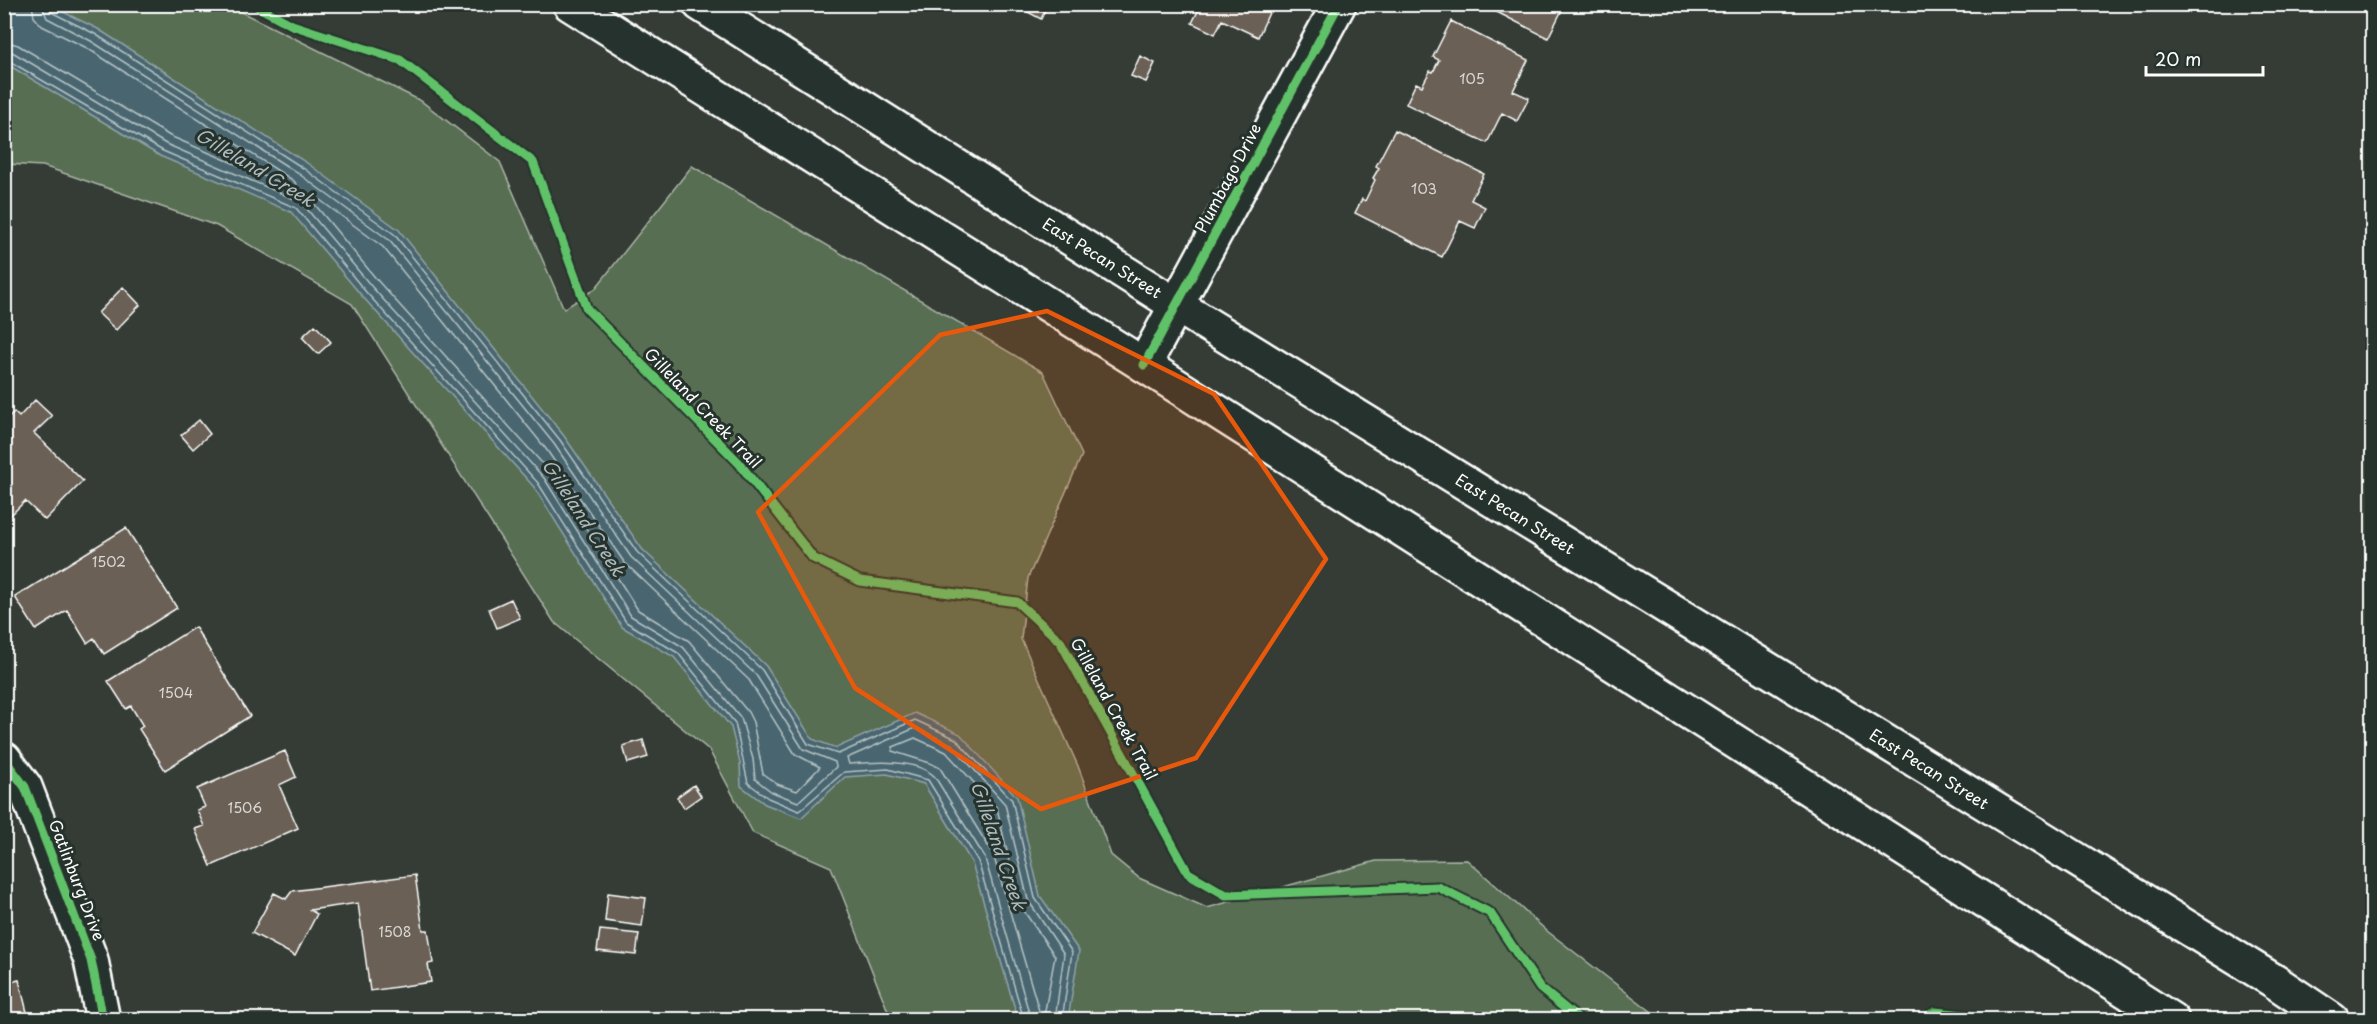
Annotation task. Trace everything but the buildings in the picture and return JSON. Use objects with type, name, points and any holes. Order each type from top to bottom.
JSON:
[{"type":"main road","points":[[570,4],[1144,365],[2172,1020]]},
{"type":"main road","name":"East Pecan Street","points":[[700,4],[1176,305],[2274,981],[2332,1020]]},
{"type":"main road","name":"Plumbago Drive","points":[[1144,365],[1339,4]]},
{"type":"main road","name":"Gatlinburg Drive","points":[[4,759],[25,788],[87,950],[103,1020]]},
{"type":"highlighted area","points":[[1047,311],[1214,394],[1326,559],[1196,758],[1041,809],[855,688],[758,512],[940,335]]},
{"type":"green space","points":[[4,5],[227,5],[421,101],[500,162],[564,309],[595,289],[692,166],[1043,372],[1082,455],[1028,578],[1021,639],[1078,766],[1111,855],[1139,878],[1207,908],[1376,861],[1467,860],[1547,931],[1661,1019],[891,1019],[831,867],[753,833],[709,750],[554,622],[352,304],[217,226],[43,166],[5,164]]},
{"type":"water","name":"Gilleland Creek","points":[[4,5],[49,5],[98,29],[307,163],[399,230],[564,436],[642,549],[766,666],[812,739],[836,748],[915,713],[960,734],[1017,797],[1040,896],[1079,951],[1068,1019],[1018,1019],[972,863],[924,784],[887,774],[845,777],[801,818],[765,804],[741,786],[740,763],[731,727],[674,657],[622,627],[534,487],[362,296],[291,212],[160,156],[5,63]]},
{"type":"cycle path","name":"Gilleland Creek Trail","points":[[253,4],[292,25],[400,60],[533,162],[587,309],[739,463],[813,558],[860,581],[1017,602],[1060,641],[1188,873],[1226,895],[1438,887],[1490,913],[1540,988],[1579,1020]]},
{"type":"cycle path","points":[[1144,365],[1339,4]]},
{"type":"cycle path","points":[[4,759],[25,787],[91,960],[103,1020]]},
{"type":"cycle path","points":[[1920,1020],[1935,1012],[2013,1020]]}]
